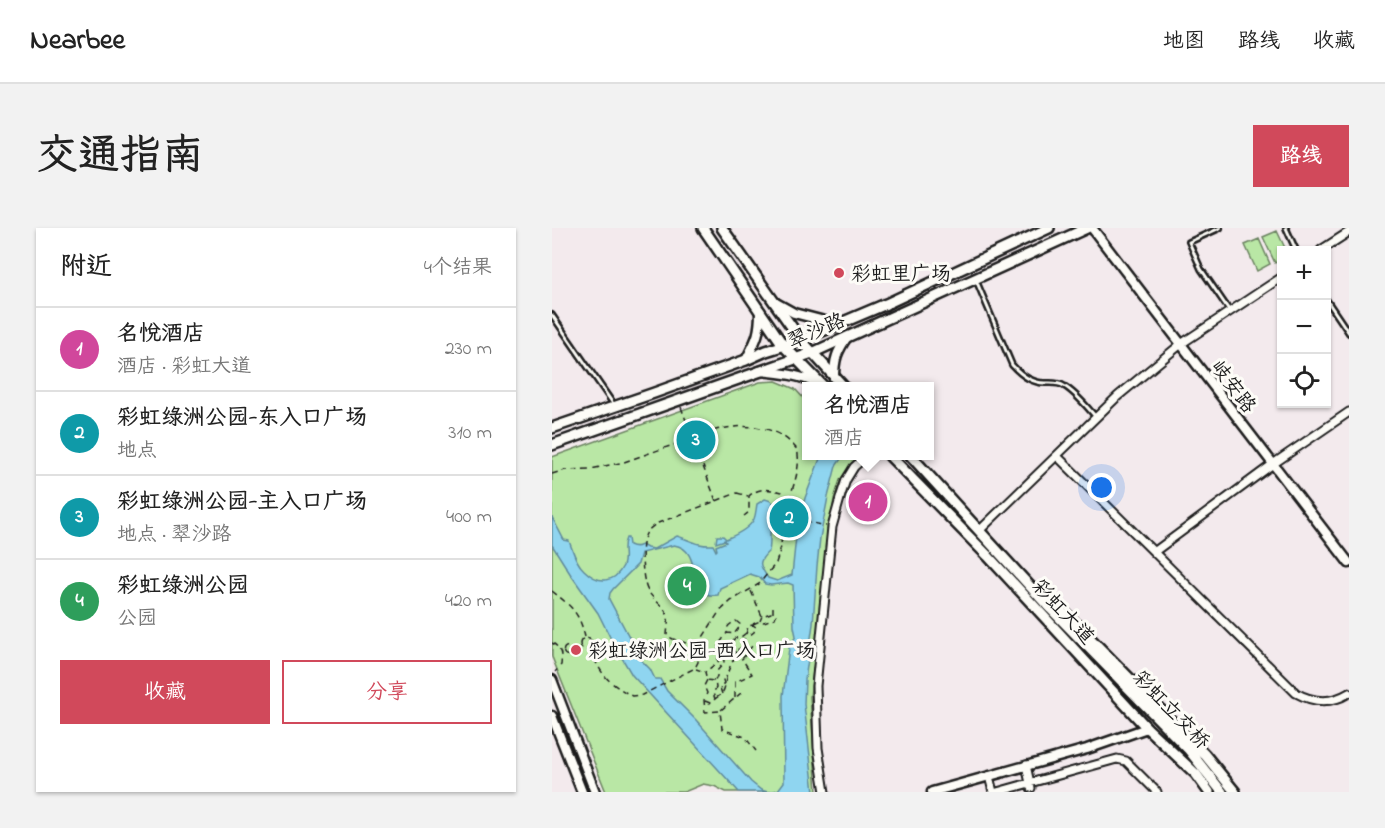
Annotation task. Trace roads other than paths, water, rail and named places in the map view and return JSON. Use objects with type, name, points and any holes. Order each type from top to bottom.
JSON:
[{"type":"main road","points":[[704,228],[783,345],[818,382]]},
{"type":"main road","points":[[722,228],[801,340],[838,382]]},
{"type":"main road","name":"翠沙路","points":[[552,428],[801,340],[886,304],[1049,228]]},
{"type":"main road","name":"翠沙路","points":[[552,445],[812,353],[1087,228]]},
{"type":"main road","name":"彩虹大道","points":[[894,460],[988,556],[1147,728],[1196,774],[1209,792]]},
{"type":"main road","name":"彩虹大道","points":[[915,460],[1094,654]]},
{"type":"main road","points":[[1046,604],[1067,615],[1205,755],[1235,792]]},
{"type":"main road","name":"彩虹立交桥","points":[[1094,654],[1188,749],[1222,792]]},
{"type":"street","name":"岐安路","points":[[1092,228],[1349,564]]},
{"type":"street","points":[[1327,246],[1349,232]]},
{"type":"street","points":[[980,530],[1118,396],[1181,344],[1277,280]]},
{"type":"street","points":[[776,303],[794,313],[836,324]]},
{"type":"street","points":[[746,360],[760,329],[760,311]]},
{"type":"street","points":[[834,378],[836,353],[848,336]]},
{"type":"street","points":[[760,371],[786,373],[814,382]]},
{"type":"street","points":[[1154,552],[1272,464],[1349,412]]},
{"type":"street","points":[[1057,456],[1296,693],[1323,701],[1349,693]]},
{"type":"street","points":[[825,792],[818,748],[816,686],[832,527],[846,480],[862,460]]},
{"type":"street","points":[[552,680],[595,792]]},
{"type":"street","points":[[552,716],[582,792]]},
{"type":"street","points":[[933,792],[1087,748],[1147,728]]},
{"type":"street","points":[[990,776],[995,792],[1030,785],[1117,759],[1126,761],[1157,792]]},
{"type":"street","points":[[1026,765],[1030,785]]},
{"type":"lane","points":[[1220,228],[1189,242],[1201,269],[1230,311]]},
{"type":"lane","points":[[1286,228],[1294,246]]},
{"type":"lane","points":[[975,279],[1012,365],[1018,372],[1034,381],[1052,382],[1066,387],[1096,418]]},
{"type":"lane","points":[[1327,300],[1349,333]]},
{"type":"lane","points":[[552,315],[615,406]]},
{"type":"water","points":[[819,460],[840,460],[836,466],[820,538],[813,624],[805,680],[804,704],[814,792],[769,792],[778,790],[784,782],[783,696],[789,648],[796,636],[793,585],[788,583],[765,584],[759,577],[750,574],[720,588],[718,595],[707,594],[697,583],[689,556],[684,549],[674,545],[641,553],[638,564],[610,593],[609,599],[642,661],[650,669],[655,679],[660,679],[667,691],[751,782],[761,790],[768,792],[739,792],[632,675],[598,613],[552,545],[552,517],[564,540],[569,541],[581,567],[589,575],[605,580],[615,576],[623,566],[626,538],[631,546],[642,545],[654,549],[677,536],[698,544],[713,545],[716,551],[716,546],[726,542],[725,540],[716,543],[717,536],[723,536],[726,539],[746,529],[754,519],[757,504],[765,499],[774,504],[776,510],[770,529],[769,551],[761,564],[768,578],[777,581],[792,575],[797,527]]},
{"type":"place","name":"彩虹里广场","points":[[839,273]]},
{"type":"place","name":"彩虹绿洲公园-主入口广场","points":[[696,440]]},
{"type":"place","name":"名悦酒店","points":[[868,502]]},
{"type":"place","name":"彩虹绿洲公园-东入口广场","points":[[789,518]]},
{"type":"place","name":"彩虹绿洲公园","points":[[687,586]]},
{"type":"place","name":"彩虹绿洲公园-西入口广场","points":[[576,650]]}]
